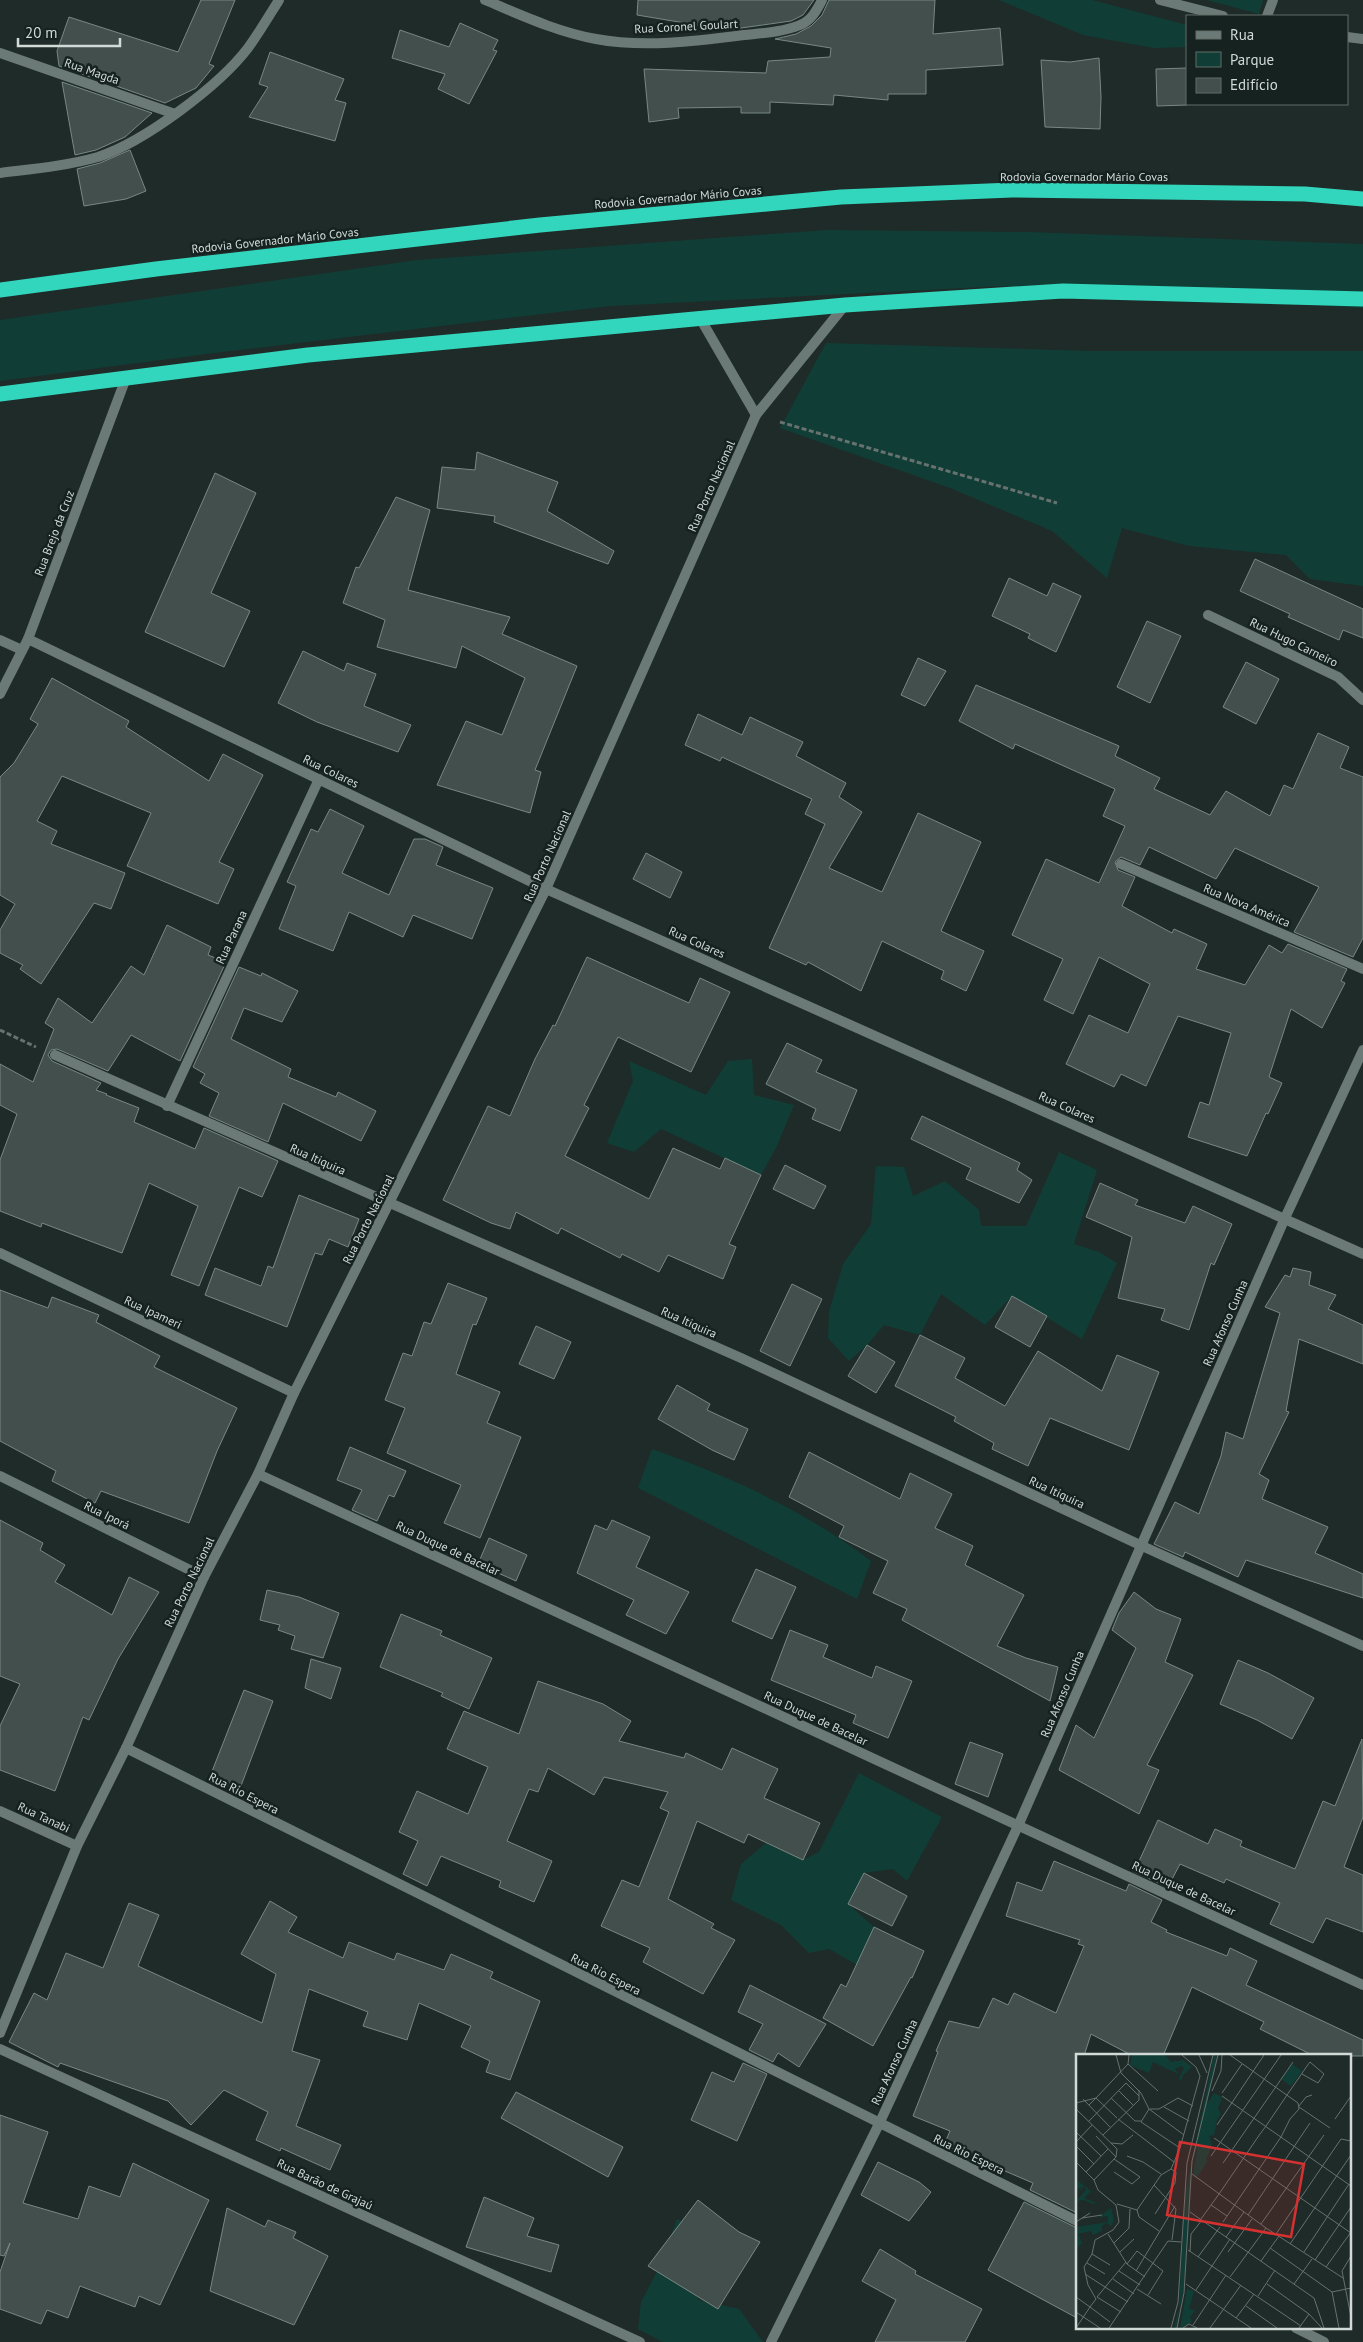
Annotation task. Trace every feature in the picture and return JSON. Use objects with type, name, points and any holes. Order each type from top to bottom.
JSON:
[{"type":"highway","name":"Rodovia Governador Mário Covas","points":[[0,290],[156,269],[540,225],[841,196],[1012,190],[1305,194],[1363,199]]},
{"type":"highway","points":[[0,394],[308,355],[845,305],[1064,291],[1363,299]]},
{"type":"street","points":[[0,173],[58,165],[99,156],[132,141],[175,114],[224,75],[248,48],[279,0]]},
{"type":"street","name":"Rua Coronel Goulart","points":[[485,0],[544,24],[596,39],[642,43],[776,32],[801,25],[810,19],[822,0]]},
{"type":"street","points":[[1160,0],[1219,15]]},
{"type":"street","points":[[1267,15],[1273,0]]},
{"type":"street","points":[[1348,37],[1363,38]]},
{"type":"street","name":"Rua Magda","points":[[0,53],[175,114]]},
{"type":"street","name":"Rua Porto Nacional","points":[[0,2032],[77,1846],[126,1748],[204,1577],[258,1474],[294,1393],[546,889],[756,415],[845,305]]},
{"type":"street","points":[[700,318],[756,415]]},
{"type":"street","name":"Rua Brejo da Cruz","points":[[0,694],[28,639],[126,378]]},
{"type":"street","name":"Rua Hugo Carneiro","points":[[1208,615],[1338,677],[1363,700]]},
{"type":"street","name":"Rua Colares","points":[[28,639],[546,889],[1363,1254]]},
{"type":"street","points":[[0,640],[22,650]]},
{"type":"street","name":"Rua Parana","points":[[167,1106],[319,779]]},
{"type":"street","name":"Rua Nova América","points":[[1121,864],[1363,969]]},
{"type":"street","name":"Rua Afonso Cunha","points":[[771,2342],[879,2124],[1018,1826],[1285,1218],[1363,1050]]},
{"type":"street","name":"Rua Itiquira","points":[[54,1056],[741,1358],[1140,1546],[1363,1646]]},
{"type":"street","name":"Rua Ipameri","points":[[0,1253],[294,1393]]},
{"type":"street","name":"Rua Duque de Bacelar","points":[[258,1474],[1363,1986]]},
{"type":"street","name":"Rua Iporá","points":[[0,1476],[204,1577]]},
{"type":"street","name":"Rua Rio Espera","points":[[126,1748],[1076,2221]]},
{"type":"street","name":"Rua Tanabi","points":[[0,1811],[77,1846]]},
{"type":"street","name":"Rua Barão de Grajaú","points":[[0,2049],[640,2342]]},
{"type":"street","points":[[1300,2330],[1324,2342]]},
{"type":"path","points":[[756,415],[1057,504]]},
{"type":"path","points":[[0,1030],[54,1056]]},
{"type":"green space","points":[[999,0],[1092,0],[1186,25],[1186,47],[1154,48],[1083,35]]},
{"type":"green space","points":[[1207,0],[1263,0],[1259,14]]},
{"type":"green space","points":[[827,230],[1028,232],[1363,244],[1363,308],[1003,286],[610,306],[214,353],[0,381],[0,320],[417,260]]},
{"type":"green space","points":[[826,343],[1091,351],[1363,351],[1363,586],[1310,579],[1286,555],[1189,546],[1122,528],[1107,578],[1052,531],[950,488],[780,428]]},
{"type":"green space","points":[[752,1059],[754,1095],[794,1105],[777,1146],[761,1175],[661,1129],[634,1152],[607,1143],[633,1081],[629,1061],[706,1095],[728,1061]]},
{"type":"green space","points":[[1059,1152],[1097,1170],[1074,1244],[1099,1252],[1117,1263],[1082,1339],[1012,1296],[985,1325],[941,1294],[920,1335],[884,1325],[867,1345],[849,1361],[828,1338],[829,1312],[843,1264],[871,1224],[876,1166],[904,1167],[913,1196],[945,1181],[979,1210],[981,1226],[1026,1226]]},
{"type":"green space","points":[[652,1449],[710,1471],[766,1496],[820,1526],[871,1561],[857,1599],[638,1488]]},
{"type":"green space","points":[[859,1773],[942,1817],[907,1881],[893,1869],[864,1873],[848,1904],[874,1927],[862,1953],[868,1971],[829,1949],[809,1953],[781,1925],[731,1900],[741,1864],[766,1843],[803,1860],[819,1852]]},
{"type":"green space","points":[[677,2219],[691,2227],[677,2268],[699,2300],[739,2309],[763,2342],[663,2342],[638,2329],[641,2302],[661,2264]]},
{"type":"building","points":[[201,0],[235,0],[209,64],[214,66],[196,88],[165,103],[59,66],[57,51],[69,17],[178,52]]},
{"type":"building","points":[[638,0],[814,0],[803,15],[791,21],[727,30],[637,15]]},
{"type":"building","points":[[829,0],[935,0],[933,34],[1000,28],[1003,65],[926,70],[926,94],[888,94],[888,100],[834,95],[833,105],[770,102],[770,113],[741,113],[741,107],[678,108],[679,118],[649,122],[644,69],[766,73],[768,61],[830,57],[831,48],[775,39],[796,34],[811,26],[822,15]]},
{"type":"building","points":[[460,23],[498,40],[493,50],[497,51],[469,104],[438,89],[445,74],[392,58],[400,30],[449,47]]},
{"type":"building","points":[[270,52],[344,79],[335,100],[346,103],[335,141],[249,117],[268,87],[259,84]]},
{"type":"building","points":[[1099,58],[1100,129],[1045,127],[1041,60],[1070,62]]},
{"type":"building","points":[[1186,68],[1187,105],[1157,106],[1156,69]]},
{"type":"building","points":[[62,82],[152,113],[125,137],[96,150],[75,155]]},
{"type":"building","points":[[130,150],[146,191],[126,199],[84,206],[77,169],[100,163]]},
{"type":"building","points":[[477,452],[558,482],[547,511],[614,551],[608,564],[494,522],[495,516],[437,508],[442,467],[475,470]]},
{"type":"building","points":[[215,473],[256,493],[211,593],[250,611],[224,667],[145,632]]},
{"type":"building","points":[[396,497],[430,510],[408,590],[510,617],[502,634],[577,666],[535,770],[541,772],[530,813],[437,785],[466,721],[502,735],[525,678],[462,646],[456,668],[377,647],[385,620],[343,603],[356,567],[359,568]]},
{"type":"building","points":[[1255,559],[1363,609],[1363,638],[1343,630],[1339,640],[1288,617],[1290,614],[1240,591]]},
{"type":"building","points":[[1009,578],[1047,596],[1053,583],[1081,596],[1056,652],[1028,638],[1030,634],[992,616]]},
{"type":"building","points":[[1147,621],[1181,636],[1150,703],[1117,687]]},
{"type":"building","points":[[303,651],[344,671],[347,663],[376,674],[364,706],[411,725],[398,752],[317,722],[278,703]]},
{"type":"building","points":[[918,658],[946,671],[925,706],[901,695]]},
{"type":"building","points":[[1246,662],[1279,679],[1256,724],[1223,707]]},
{"type":"building","points":[[52,678],[129,721],[126,727],[209,781],[223,754],[263,775],[219,862],[234,869],[218,904],[127,866],[151,813],[62,776],[37,821],[57,831],[51,844],[125,873],[111,909],[94,903],[41,984],[20,969],[23,965],[0,953],[0,930],[15,904],[0,895],[0,777],[14,763],[38,724],[30,719]]},
{"type":"building","points":[[976,685],[1119,746],[1115,756],[1160,778],[1154,789],[1210,815],[1226,791],[1270,816],[1284,785],[1293,789],[1318,733],[1349,747],[1340,768],[1363,777],[1363,938],[1353,957],[1294,932],[1319,887],[1235,848],[1216,879],[1149,847],[1140,865],[1121,857],[1115,862],[1118,870],[1135,877],[1122,906],[1172,933],[1174,929],[1207,944],[1196,969],[1245,985],[1269,945],[1282,953],[1288,944],[1347,969],[1341,981],[1345,983],[1322,1028],[1291,1009],[1269,1077],[1282,1083],[1247,1156],[1188,1137],[1200,1102],[1209,1105],[1231,1033],[1178,1016],[1146,1086],[1121,1074],[1114,1087],[1066,1064],[1089,1015],[1128,1033],[1150,984],[1099,957],[1073,1014],[1044,1000],[1063,959],[1012,935],[1046,859],[1099,883],[1125,826],[1103,816],[1115,789],[1015,744],[1013,749],[959,721]]},
{"type":"building","points":[[698,714],[742,735],[750,717],[803,742],[796,756],[846,783],[839,797],[862,812],[829,868],[882,892],[918,813],[981,842],[941,931],[984,951],[966,991],[941,979],[944,971],[882,941],[861,991],[808,962],[806,965],[769,948],[825,824],[805,814],[812,799],[722,757],[720,761],[685,745]]},
{"type":"building","points":[[330,809],[364,826],[342,873],[389,895],[414,839],[425,839],[443,847],[436,865],[493,888],[472,939],[413,915],[403,937],[349,912],[333,951],[279,929],[296,886],[287,882],[311,829],[318,832]]},
{"type":"building","points":[[646,853],[682,872],[670,898],[633,879]]},
{"type":"building","points":[[167,925],[211,947],[208,955],[226,962],[180,1061],[131,1035],[108,1071],[57,1049],[51,1050],[48,1055],[52,1061],[101,1083],[96,1090],[139,1108],[134,1122],[195,1149],[204,1128],[278,1161],[262,1197],[239,1187],[199,1286],[171,1275],[198,1206],[149,1183],[122,1253],[42,1223],[41,1227],[0,1211],[0,1160],[17,1114],[0,1105],[0,1064],[33,1082],[54,1029],[45,1023],[58,998],[92,1023],[131,966],[144,975]]},
{"type":"building","points":[[587,957],[689,1003],[700,978],[730,992],[691,1072],[618,1037],[584,1105],[589,1108],[565,1156],[649,1199],[673,1148],[720,1169],[725,1158],[761,1175],[729,1244],[736,1247],[723,1279],[668,1255],[659,1272],[622,1254],[620,1258],[561,1228],[558,1234],[516,1212],[510,1229],[491,1223],[443,1200],[488,1106],[510,1116],[535,1059],[553,1025],[555,1026]]},
{"type":"building","points":[[239,967],[261,976],[262,973],[298,991],[282,1022],[244,1008],[231,1039],[291,1069],[288,1077],[336,1097],[338,1092],[376,1111],[361,1141],[283,1103],[268,1142],[209,1116],[219,1093],[200,1083],[205,1074],[193,1067]]},
{"type":"building","points":[[787,1043],[822,1060],[816,1072],[857,1090],[840,1131],[812,1119],[816,1109],[766,1084]]},
{"type":"building","points":[[922,1116],[1020,1163],[1017,1170],[1032,1180],[1019,1203],[966,1179],[971,1168],[911,1139]]},
{"type":"building","points":[[785,1165],[826,1186],[814,1209],[773,1189]]},
{"type":"building","points":[[1100,1183],[1138,1200],[1135,1205],[1185,1223],[1193,1206],[1232,1224],[1214,1265],[1211,1263],[1189,1330],[1161,1320],[1165,1309],[1118,1298],[1132,1237],[1086,1217]]},
{"type":"building","points":[[299,1195],[359,1219],[348,1247],[329,1239],[322,1255],[315,1253],[287,1327],[205,1295],[215,1268],[261,1286],[268,1266],[273,1268]]},
{"type":"building","points":[[1293,1268],[1311,1272],[1309,1285],[1336,1295],[1328,1309],[1363,1325],[1363,1364],[1299,1339],[1286,1411],[1289,1412],[1259,1474],[1269,1480],[1262,1499],[1328,1527],[1315,1553],[1363,1574],[1363,1598],[1246,1560],[1238,1577],[1185,1552],[1183,1557],[1154,1544],[1175,1502],[1199,1514],[1221,1456],[1226,1432],[1243,1439],[1280,1313],[1265,1307],[1285,1275],[1290,1277]]},
{"type":"building","points":[[448,1283],[487,1298],[476,1325],[473,1324],[456,1374],[500,1392],[487,1423],[521,1437],[480,1538],[444,1523],[461,1485],[387,1453],[405,1408],[385,1400],[403,1353],[412,1356],[424,1322],[431,1324]]},
{"type":"building","points":[[792,1284],[822,1299],[790,1366],[760,1351]]},
{"type":"building","points":[[0,1290],[48,1308],[52,1297],[99,1315],[96,1322],[160,1356],[154,1367],[237,1408],[217,1451],[189,1523],[101,1491],[95,1503],[52,1481],[56,1471],[0,1441]]},
{"type":"building","points":[[1012,1296],[1047,1316],[1030,1347],[995,1327]]},
{"type":"building","points":[[536,1326],[571,1342],[554,1379],[519,1364]]},
{"type":"building","points":[[920,1335],[965,1358],[955,1378],[1005,1406],[1038,1351],[1102,1391],[1117,1355],[1159,1372],[1129,1450],[1050,1418],[1028,1466],[992,1449],[994,1443],[954,1421],[956,1417],[895,1386]]},
{"type":"building","points":[[867,1345],[895,1362],[876,1393],[848,1376]]},
{"type":"building","points":[[677,1385],[710,1404],[707,1410],[748,1429],[734,1460],[712,1450],[658,1419]]},
{"type":"building","points":[[350,1447],[406,1471],[394,1497],[389,1495],[377,1521],[352,1510],[362,1490],[337,1480]]},
{"type":"building","points":[[809,1452],[900,1499],[910,1473],[952,1494],[935,1528],[973,1546],[965,1565],[1024,1595],[997,1646],[1026,1658],[1058,1667],[1050,1701],[902,1620],[907,1609],[873,1593],[888,1561],[839,1537],[844,1526],[789,1497]]},
{"type":"building","points":[[0,1520],[43,1543],[40,1550],[65,1565],[55,1582],[112,1615],[129,1577],[159,1592],[118,1659],[89,1720],[83,1717],[55,1791],[0,1770],[0,1726],[20,1684],[0,1676]]},
{"type":"building","points":[[612,1520],[650,1537],[636,1567],[689,1592],[666,1634],[626,1615],[634,1600],[577,1573],[595,1525],[607,1530]]},
{"type":"building","points":[[489,1538],[527,1555],[516,1581],[478,1564]]},
{"type":"building","points":[[756,1569],[796,1587],[772,1639],[732,1621]]},
{"type":"building","points":[[267,1590],[299,1597],[339,1613],[323,1658],[291,1649],[295,1636],[278,1630],[280,1625],[260,1620]]},
{"type":"building","points":[[1134,1592],[1156,1609],[1181,1619],[1165,1662],[1193,1675],[1147,1765],[1159,1770],[1139,1814],[1059,1770],[1076,1725],[1094,1738],[1136,1648],[1112,1630],[1119,1613]]},
{"type":"building","points":[[401,1614],[442,1631],[440,1635],[492,1658],[469,1709],[441,1696],[443,1693],[380,1667]]},
{"type":"building","points":[[790,1630],[828,1645],[823,1657],[872,1678],[876,1666],[912,1681],[888,1738],[853,1723],[856,1715],[771,1680]]},
{"type":"building","points":[[311,1659],[341,1668],[331,1699],[305,1688]]},
{"type":"building","points":[[1238,1660],[1268,1673],[1314,1698],[1292,1739],[1257,1720],[1220,1704]]},
{"type":"building","points":[[538,1681],[603,1704],[631,1721],[619,1741],[684,1758],[686,1753],[722,1770],[732,1748],[778,1769],[764,1798],[820,1823],[803,1860],[748,1834],[744,1843],[697,1821],[668,1899],[714,1924],[711,1928],[735,1940],[703,1994],[643,1962],[650,1948],[601,1926],[622,1880],[639,1887],[669,1812],[660,1808],[668,1792],[604,1777],[594,1795],[548,1768],[538,1792],[529,1789],[507,1841],[552,1861],[534,1902],[499,1887],[501,1881],[441,1856],[427,1886],[403,1874],[418,1841],[399,1832],[417,1791],[468,1814],[488,1767],[447,1749],[464,1711],[519,1734]]},
{"type":"building","points":[[244,1690],[273,1701],[239,1791],[209,1779]]},
{"type":"building","points":[[1362,1739],[1363,1817],[1344,1867],[1363,1875],[1363,1932],[1326,1918],[1313,1943],[1270,1924],[1280,1903],[1226,1879],[1224,1883],[1180,1864],[1168,1887],[1134,1872],[1158,1820],[1208,1844],[1215,1829],[1242,1841],[1240,1846],[1295,1869],[1323,1801],[1335,1806]]},
{"type":"building","points":[[970,1742],[1003,1754],[988,1797],[955,1784]]},
{"type":"building","points":[[1054,1861],[1126,1891],[1129,1884],[1162,1900],[1151,1922],[1167,1930],[1166,1932],[1227,1956],[1230,1948],[1257,1961],[1246,1985],[1363,2040],[1363,2056],[1350,2056],[1350,2054],[1310,2054],[1260,2029],[1264,2022],[1192,1987],[1164,2054],[1129,2054],[1091,2034],[1085,2054],[1076,2054],[1076,2213],[1030,2190],[1033,2183],[944,2145],[950,2131],[913,2116],[938,2052],[936,2051],[949,2021],[979,2028],[993,1998],[1008,2005],[1014,1993],[1056,2013],[1084,1946],[1078,1944],[1080,1940],[1006,1916],[1017,1882],[1042,1891]]},
{"type":"building","points":[[864,1873],[907,1896],[892,1926],[848,1904]]},
{"type":"building","points":[[270,1901],[297,1917],[288,1932],[343,1958],[349,1942],[394,1960],[397,1953],[444,1970],[451,1954],[493,1972],[490,1978],[540,2001],[510,2080],[486,2072],[490,2061],[461,2047],[471,2026],[419,2003],[407,2040],[363,2026],[368,2012],[309,1989],[292,2051],[320,2060],[296,2126],[341,2145],[330,2170],[281,2148],[280,2151],[256,2140],[268,2112],[224,2090],[191,2125],[168,2101],[60,2063],[58,2067],[9,2042],[34,1993],[47,2000],[66,1953],[103,1968],[129,1903],[159,1915],[138,1966],[262,2023],[276,1974],[241,1954]]},
{"type":"building","points":[[874,1927],[924,1951],[912,1978],[873,2046],[823,2018],[841,1984],[846,1987]]},
{"type":"building","points":[[750,1985],[826,2024],[799,2067],[778,2053],[773,2062],[749,2050],[763,2024],[738,2012]]},
{"type":"building","points":[[743,2063],[767,2074],[737,2141],[691,2120],[712,2072],[734,2082]]},
{"type":"building","points":[[516,2092],[623,2147],[608,2177],[501,2118]]},
{"type":"building","points":[[0,2115],[48,2132],[23,2203],[78,2219],[89,2186],[120,2197],[133,2163],[209,2200],[160,2305],[139,2296],[135,2307],[80,2286],[68,2318],[47,2310],[41,2324],[0,2309],[0,2272],[10,2243],[4,2256],[0,2255]]},
{"type":"building","points":[[878,2162],[919,2182],[931,2192],[909,2221],[861,2195]]},
{"type":"building","points":[[484,2197],[534,2218],[527,2236],[559,2245],[551,2272],[466,2247]]},
{"type":"building","points":[[698,2200],[739,2232],[760,2242],[718,2309],[648,2266]]},
{"type":"building","points":[[1024,2202],[1076,2228],[1076,2317],[988,2270]]},
{"type":"building","points":[[227,2208],[265,2227],[268,2220],[296,2232],[293,2238],[328,2256],[294,2325],[210,2291]]},
{"type":"building","points":[[880,2249],[916,2271],[915,2274],[982,2309],[965,2342],[875,2342],[896,2300],[862,2281]]}]
